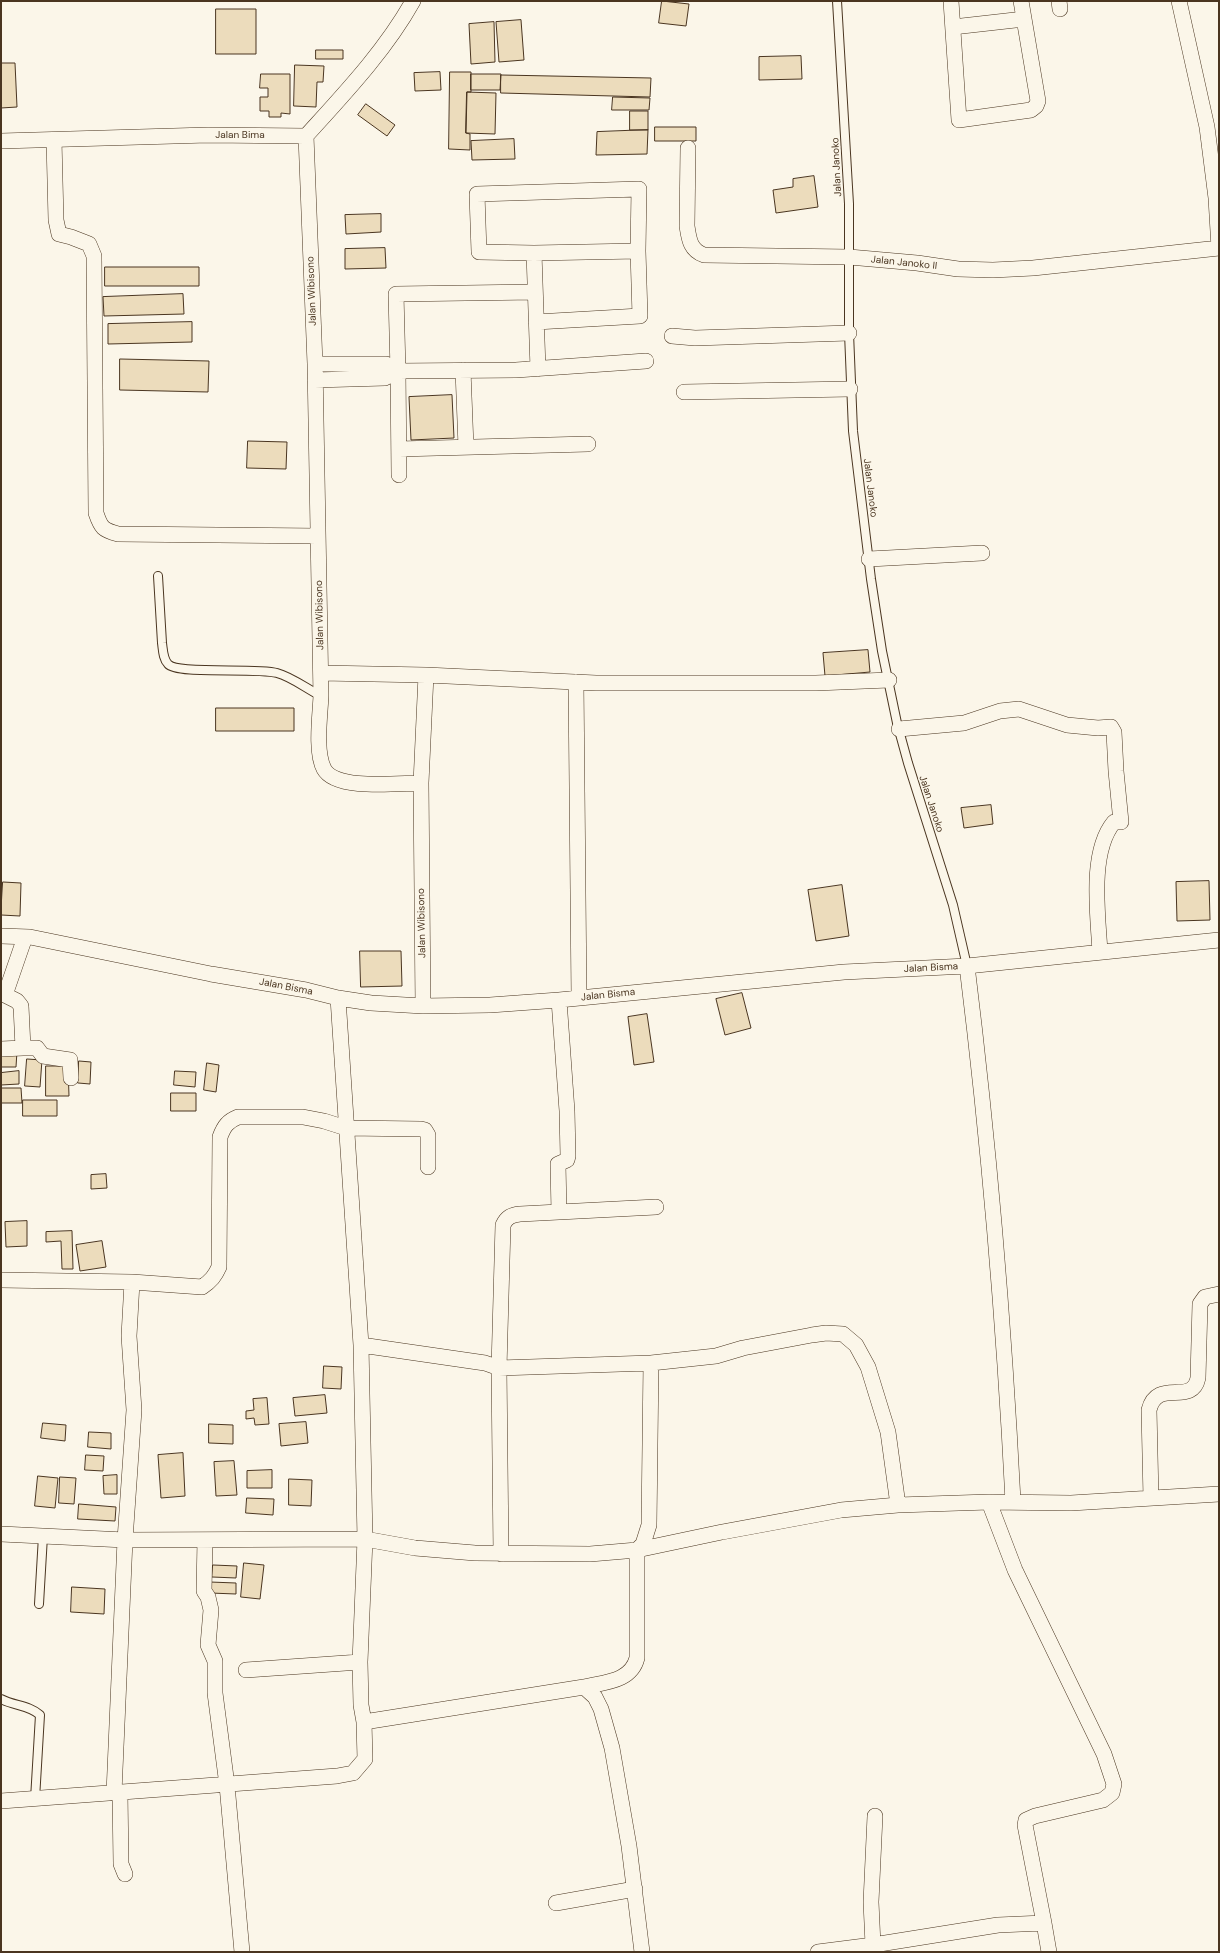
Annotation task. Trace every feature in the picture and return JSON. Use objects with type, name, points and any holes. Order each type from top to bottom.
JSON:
[{"type":"street","points":[[306,136],[372,60],[399,26],[413,1]]},
{"type":"street","points":[[951,1],[959,120],[1031,110],[1036,106],[1038,101],[1021,1]]},
{"type":"street","points":[[1179,1],[1213,125],[1218,197],[1219,248]]},
{"type":"street","points":[[952,27],[1024,19]]},
{"type":"street","name":"Jalan Bima","points":[[1,141],[208,135],[306,136]]},
{"type":"street","name":"Jalan Wibisono","points":[[306,136],[315,364],[321,673],[320,748],[324,768],[327,774],[337,780],[350,783],[421,782],[423,1006]]},
{"type":"street","points":[[54,140],[56,220],[59,234],[72,236],[89,244],[94,256],[96,513],[99,523],[105,531],[118,534],[318,536]]},
{"type":"street","name":"Jalan Janoko II","points":[[688,148],[687,226],[692,247],[697,253],[712,256],[849,257],[917,263],[958,269],[994,270],[1033,268],[1219,248]]},
{"type":"street","points":[[536,322],[640,316],[638,251],[639,188],[478,194],[479,252],[534,253],[638,251]]},
{"type":"street","points":[[534,253],[538,368]]},
{"type":"street","points":[[399,475],[396,294],[535,292]]},
{"type":"street","points":[[672,336],[695,338],[848,333]]},
{"type":"street","points":[[315,380],[385,378],[398,371],[538,368],[646,361]]},
{"type":"street","points":[[315,364],[386,364],[398,371]]},
{"type":"street","points":[[463,370],[466,447]]},
{"type":"street","points":[[684,392],[850,389]]},
{"type":"street","points":[[399,449],[588,444]]},
{"type":"street","points":[[868,559],[982,553]]},
{"type":"street","points":[[321,673],[426,675],[576,682],[816,683],[889,680]]},
{"type":"street","points":[[421,782],[426,675]]},
{"type":"street","points":[[576,682],[579,998]]},
{"type":"street","points":[[899,728],[964,722],[1000,711],[1019,709],[1067,725],[1098,728],[1111,727],[1114,732],[1121,822],[1114,822],[1108,830],[1097,870],[1096,892],[1100,952]]},
{"type":"street","name":"Jalan Bisma","points":[[1,936],[26,937],[211,974],[306,990],[338,998],[371,1003],[423,1006],[490,1005],[559,1000],[844,972],[967,966],[1219,940]]},
{"type":"street","points":[[23,1048],[22,1006],[17,1001],[5,994],[26,937]]},
{"type":"street","points":[[967,966],[980,1072],[994,1215],[1007,1374],[1013,1501]]},
{"type":"street","points":[[1,1801],[337,1776],[353,1773],[360,1767],[364,1759],[364,1722],[361,1705],[360,1662],[365,1539],[361,1345],[338,998]]},
{"type":"street","points":[[559,1000],[567,1111],[568,1156],[567,1160],[558,1164],[559,1212]]},
{"type":"street","points":[[1,1049],[37,1048],[43,1056],[70,1060],[71,1078]]},
{"type":"street","points":[[1,1280],[132,1282],[202,1287],[210,1282],[215,1276],[219,1267],[220,1137],[230,1120],[238,1116],[303,1118],[324,1121],[346,1128],[425,1130],[428,1135],[428,1167]]},
{"type":"street","points":[[500,1554],[499,1368],[504,1225],[509,1216],[513,1215],[656,1207]]},
{"type":"street","points":[[125,1874],[121,1864],[117,1793],[125,1540],[134,1410],[129,1336],[132,1282]]},
{"type":"street","points":[[1151,1498],[1150,1404],[1157,1395],[1161,1393],[1184,1392],[1191,1390],[1196,1385],[1198,1378],[1200,1304],[1205,1297],[1219,1294]]},
{"type":"street","points":[[361,1345],[485,1363],[499,1368],[651,1363],[716,1356],[743,1348],[812,1335],[826,1333],[843,1334],[849,1338],[863,1355],[870,1374],[888,1432],[898,1505]]},
{"type":"street","points":[[364,1722],[584,1687],[623,1678],[629,1674],[636,1664],[638,1644],[637,1550],[643,1544],[649,1525],[651,1363]]},
{"type":"street","points":[[1,1534],[125,1540],[365,1539],[416,1548],[500,1554],[590,1554],[637,1550],[708,1534],[834,1512],[898,1505],[1013,1501],[1071,1503],[1219,1494]]},
{"type":"street","points":[[989,1502],[1015,1570],[1099,1743],[1114,1784],[1112,1793],[1103,1800],[1035,1816],[1026,1820],[1025,1825],[1049,1952]]},
{"type":"street","points":[[205,1540],[204,1591],[208,1597],[211,1610],[208,1645],[215,1661],[215,1693],[218,1727],[227,1785],[242,1952]]},
{"type":"street","points":[[246,1670],[360,1662]]},
{"type":"street","points":[[584,1687],[595,1697],[606,1723],[636,1889],[642,1952]]},
{"type":"street","points":[[873,1945],[871,1902],[875,1816]]},
{"type":"street","points":[[556,1903],[636,1889]]},
{"type":"street","points":[[818,1952],[873,1945],[998,1925],[1044,1923]]},
{"type":"lane","name":"Jalan Janoko","points":[[837,1],[849,204],[848,333],[850,389],[853,431],[868,559],[882,651],[899,728],[953,905],[967,966]]},
{"type":"lane","points":[[158,576],[163,654],[168,665],[174,668],[195,670],[240,669],[278,673],[321,696]]},
{"type":"lane","points":[[39,1604],[43,1536]]},
{"type":"lane","points":[[1,1699],[10,1704],[34,1709],[40,1715],[35,1799]]},
{"type":"building","points":[[662,1],[689,4],[686,26],[659,23]]},
{"type":"building","points":[[216,9],[256,9],[256,54],[216,54]]},
{"type":"building","points":[[521,20],[524,60],[499,62],[496,22]]},
{"type":"building","points":[[494,22],[495,62],[471,64],[469,24]]},
{"type":"building","points":[[316,50],[343,50],[343,59],[316,59]]},
{"type":"building","points":[[801,56],[802,79],[759,80],[759,57]]},
{"type":"building","points":[[1,63],[15,63],[17,107],[1,108]]},
{"type":"building","points":[[295,65],[324,66],[323,82],[317,82],[316,107],[294,106]]},
{"type":"building","points":[[440,72],[441,90],[415,91],[414,73]]},
{"type":"building","points":[[450,72],[471,72],[471,92],[467,92],[466,133],[470,134],[470,150],[449,149]]},
{"type":"building","points":[[261,74],[290,74],[290,114],[281,113],[281,117],[269,117],[269,111],[260,111],[260,97],[268,97],[268,88],[260,88]]},
{"type":"building","points":[[471,74],[501,74],[500,90],[471,90]]},
{"type":"building","points":[[501,75],[651,78],[650,97],[501,93]]},
{"type":"building","points":[[467,92],[496,93],[495,134],[466,133]]},
{"type":"building","points":[[613,97],[650,98],[649,110],[612,110]]},
{"type":"building","points":[[366,104],[395,125],[387,136],[358,115]]},
{"type":"building","points":[[630,111],[648,111],[648,130],[630,130]]},
{"type":"building","points":[[655,127],[696,127],[696,141],[655,141]]},
{"type":"building","points":[[648,130],[647,154],[596,155],[597,132]]},
{"type":"building","points":[[514,139],[515,159],[472,160],[471,141]]},
{"type":"building","points":[[814,176],[818,207],[776,213],[773,190],[793,187],[793,179]]},
{"type":"building","points":[[381,214],[381,232],[346,234],[345,215]]},
{"type":"building","points":[[385,248],[386,268],[345,269],[345,249]]},
{"type":"building","points":[[105,267],[199,267],[199,286],[105,286]]},
{"type":"building","points":[[183,294],[184,314],[104,316],[103,297]]},
{"type":"building","points":[[192,322],[192,342],[108,344],[108,324]]},
{"type":"building","points":[[120,359],[209,361],[208,392],[120,390]]},
{"type":"building","points":[[452,395],[454,438],[411,440],[409,397]]},
{"type":"building","points":[[248,441],[287,442],[286,469],[247,468]]},
{"type":"building","points":[[868,650],[870,672],[825,676],[823,653]]},
{"type":"building","points":[[216,708],[294,708],[294,731],[216,731]]},
{"type":"building","points":[[991,805],[993,824],[964,828],[961,808]]},
{"type":"building","points":[[1209,881],[1210,920],[1177,921],[1176,882]]},
{"type":"building","points":[[3,882],[21,883],[20,916],[1,915]]},
{"type":"building","points":[[842,885],[849,936],[816,941],[808,890]]},
{"type":"building","points":[[360,951],[401,951],[402,986],[361,987]]},
{"type":"building","points":[[742,993],[751,1028],[725,1035],[716,999]]},
{"type":"building","points":[[647,1014],[654,1062],[634,1065],[628,1017]]},
{"type":"building","points":[[1,1051],[17,1051],[16,1067],[1,1067]]},
{"type":"building","points":[[27,1059],[42,1060],[40,1087],[25,1086]]},
{"type":"building","points":[[79,1061],[91,1062],[90,1084],[78,1083]]},
{"type":"building","points":[[207,1063],[219,1065],[216,1092],[204,1090]]},
{"type":"building","points":[[46,1066],[68,1066],[69,1096],[46,1096]]},
{"type":"building","points":[[19,1071],[19,1084],[1,1085],[1,1073]]},
{"type":"building","points":[[175,1071],[196,1072],[195,1087],[174,1085]]},
{"type":"building","points":[[1,1088],[21,1088],[22,1103],[1,1103]]},
{"type":"building","points":[[171,1093],[196,1093],[196,1111],[171,1111]]},
{"type":"building","points":[[23,1100],[57,1100],[57,1116],[23,1116]]},
{"type":"building","points":[[106,1174],[107,1188],[91,1189],[91,1175]]},
{"type":"building","points":[[27,1221],[27,1246],[6,1247],[5,1222]]},
{"type":"building","points":[[72,1231],[73,1269],[62,1269],[61,1241],[46,1242],[46,1232]]},
{"type":"building","points":[[102,1241],[106,1267],[80,1271],[76,1245]]},
{"type":"building","points":[[324,1366],[342,1367],[341,1389],[323,1388]]},
{"type":"building","points":[[325,1395],[327,1413],[295,1416],[293,1398]]},
{"type":"building","points":[[267,1398],[269,1424],[255,1425],[254,1418],[246,1419],[246,1411],[254,1410],[253,1399]]},
{"type":"building","points":[[306,1422],[308,1443],[281,1446],[279,1424]]},
{"type":"building","points":[[43,1423],[66,1425],[65,1441],[41,1438]]},
{"type":"building","points":[[209,1424],[233,1425],[233,1444],[209,1443]]},
{"type":"building","points":[[89,1432],[111,1433],[111,1449],[88,1447]]},
{"type":"building","points":[[183,1453],[185,1496],[161,1498],[158,1455]]},
{"type":"building","points":[[86,1455],[104,1456],[103,1471],[85,1470]]},
{"type":"building","points":[[234,1461],[237,1495],[216,1496],[214,1462]]},
{"type":"building","points":[[272,1470],[272,1488],[247,1488],[247,1471]]},
{"type":"building","points":[[117,1475],[117,1494],[104,1494],[103,1476]]},
{"type":"building","points":[[38,1476],[58,1478],[55,1508],[35,1506]]},
{"type":"building","points":[[60,1477],[76,1478],[74,1504],[59,1503]]},
{"type":"building","points":[[289,1479],[312,1480],[311,1506],[289,1505]]},
{"type":"building","points":[[247,1498],[274,1499],[273,1515],[246,1513]]},
{"type":"building","points":[[79,1504],[116,1507],[115,1521],[78,1519]]},
{"type":"building","points":[[244,1563],[264,1565],[260,1599],[241,1597]]},
{"type":"building","points":[[213,1565],[237,1566],[236,1578],[212,1577]]},
{"type":"building","points":[[210,1582],[236,1583],[236,1594],[210,1593]]},
{"type":"building","points":[[72,1587],[105,1589],[104,1614],[71,1612]]}]
